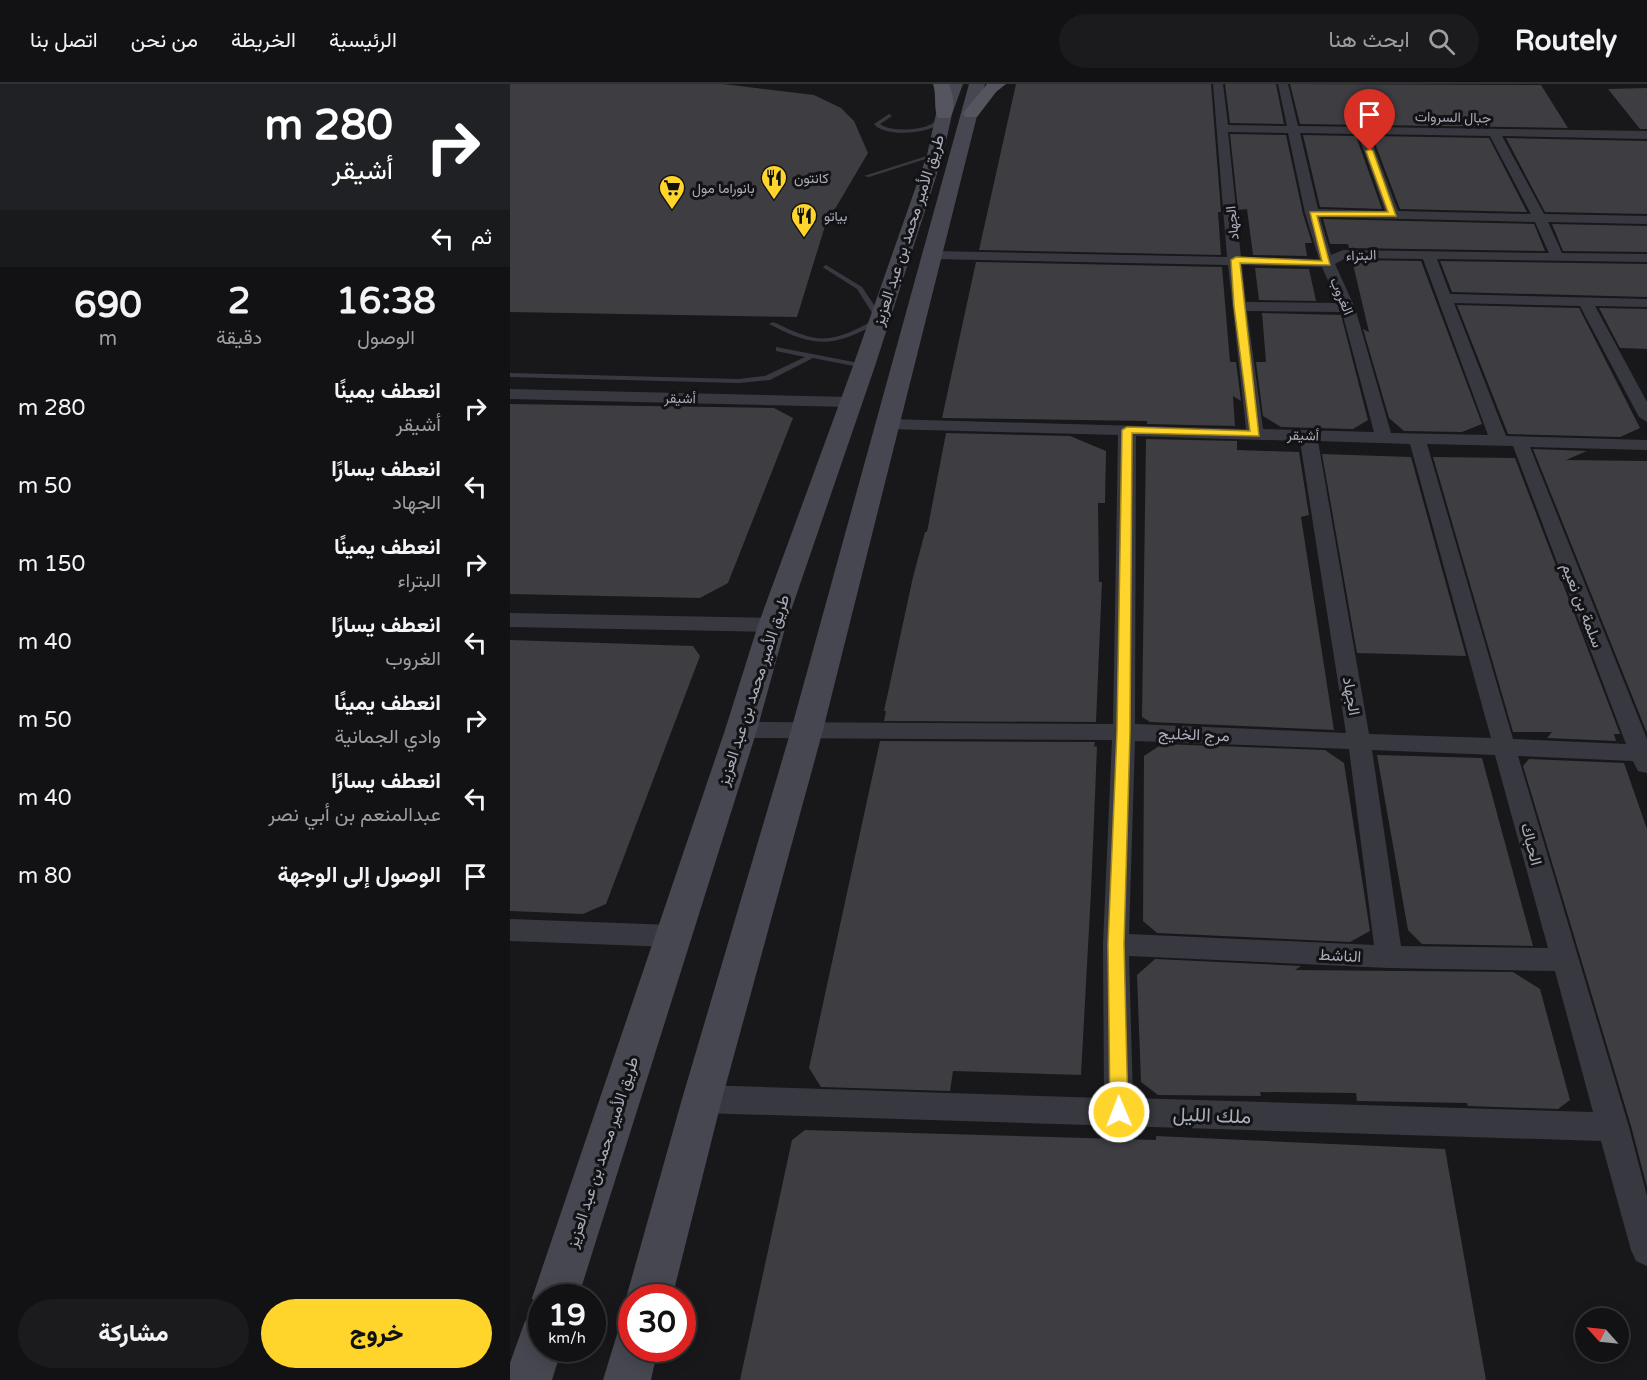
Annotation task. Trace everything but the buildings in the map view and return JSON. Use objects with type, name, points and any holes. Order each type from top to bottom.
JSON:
[{"type":"main road","points":[[941,84],[957,114],[998,84]]},
{"type":"main road","name":"طريق الأمير محمد بن عبد العزيز","points":[[653,1284],[702,1099],[807,730],[934,255],[957,114],[955,84]]},
{"type":"main road","name":"طريق الأمير محمد بن عبد العزيز","points":[[560,1284],[741,730],[772,625],[880,320],[935,155],[957,114],[977,84]]},
{"type":"main road","points":[[891,287],[925,287]]},
{"type":"main road","points":[[627,1380],[632,1362]]},
{"type":"street","name":"الجهاد","points":[[1218,84],[1239,306],[1255,434]]},
{"type":"street","name":"الغروب","points":[[1282,84],[1312,213],[1327,263],[1348,308],[1384,438]]},
{"type":"street","name":"جبال السروات","points":[[1222,128],[1640,138]]},
{"type":"street","points":[[1362,130],[1393,214]]},
{"type":"street","points":[[1494,133],[1540,218],[1557,256]]},
{"type":"street","points":[[1312,213],[1647,220]]},
{"type":"street","name":"البتراء","points":[[934,255],[1327,263],[1343,254],[1647,258]]},
{"type":"street","points":[[1428,254],[1498,441]]},
{"type":"street","points":[[1445,298],[1647,303]]},
{"type":"street","points":[[1585,302],[1647,417]]},
{"type":"street","points":[[1239,306],[1348,308]]},
{"type":"street","name":"أشيقر","points":[[510,394],[851,402]]},
{"type":"street","name":"أشيقر","points":[[888,424],[1647,445]]},
{"type":"street","points":[[1119,1112],[1116,944],[1124,732],[1127,430]]},
{"type":"street","name":"الجهاد","points":[[1308,435],[1359,741],[1389,957]]},
{"type":"street","name":"الحباك","points":[[1417,439],[1563,960],[1614,1127],[1647,1250]]},
{"type":"street","name":"سلمة بن نعيم","points":[[1520,442],[1645,757]]},
{"type":"street","points":[[510,620],[772,625]]},
{"type":"street","name":"مرج الخليج","points":[[741,730],[1124,732],[1505,747],[1645,757]]},
{"type":"street","points":[[510,930],[673,936]]},
{"type":"street","name":"الناشط","points":[[1116,944],[1389,957],[1563,960]]},
{"type":"street","name":"ملك الليل","points":[[702,1099],[1614,1127]]},
{"type":"lane","points":[[890,116],[877,124],[880,128],[903,132],[934,125],[957,114]]},
{"type":"lane","points":[[867,176],[935,155]]},
{"type":"lane","points":[[773,324],[808,341],[824,342],[845,339],[880,320],[860,288],[826,267]]},
{"type":"lane","points":[[779,349],[864,366]]},
{"type":"lane","points":[[510,375],[739,381],[767,378],[812,356]]},
{"type":"place","name":"كانتون","points":[[774,201]]},
{"type":"place","name":"بانوراما مول","points":[[672,211]]},
{"type":"place","name":"بياتو","points":[[804,239]]},
{"type":"route","points":[[1119,1112],[1116,944],[1124,732],[1127,430],[1255,434],[1239,306],[1236,260],[1327,263],[1312,213],[1393,214],[1370,151]]}]
